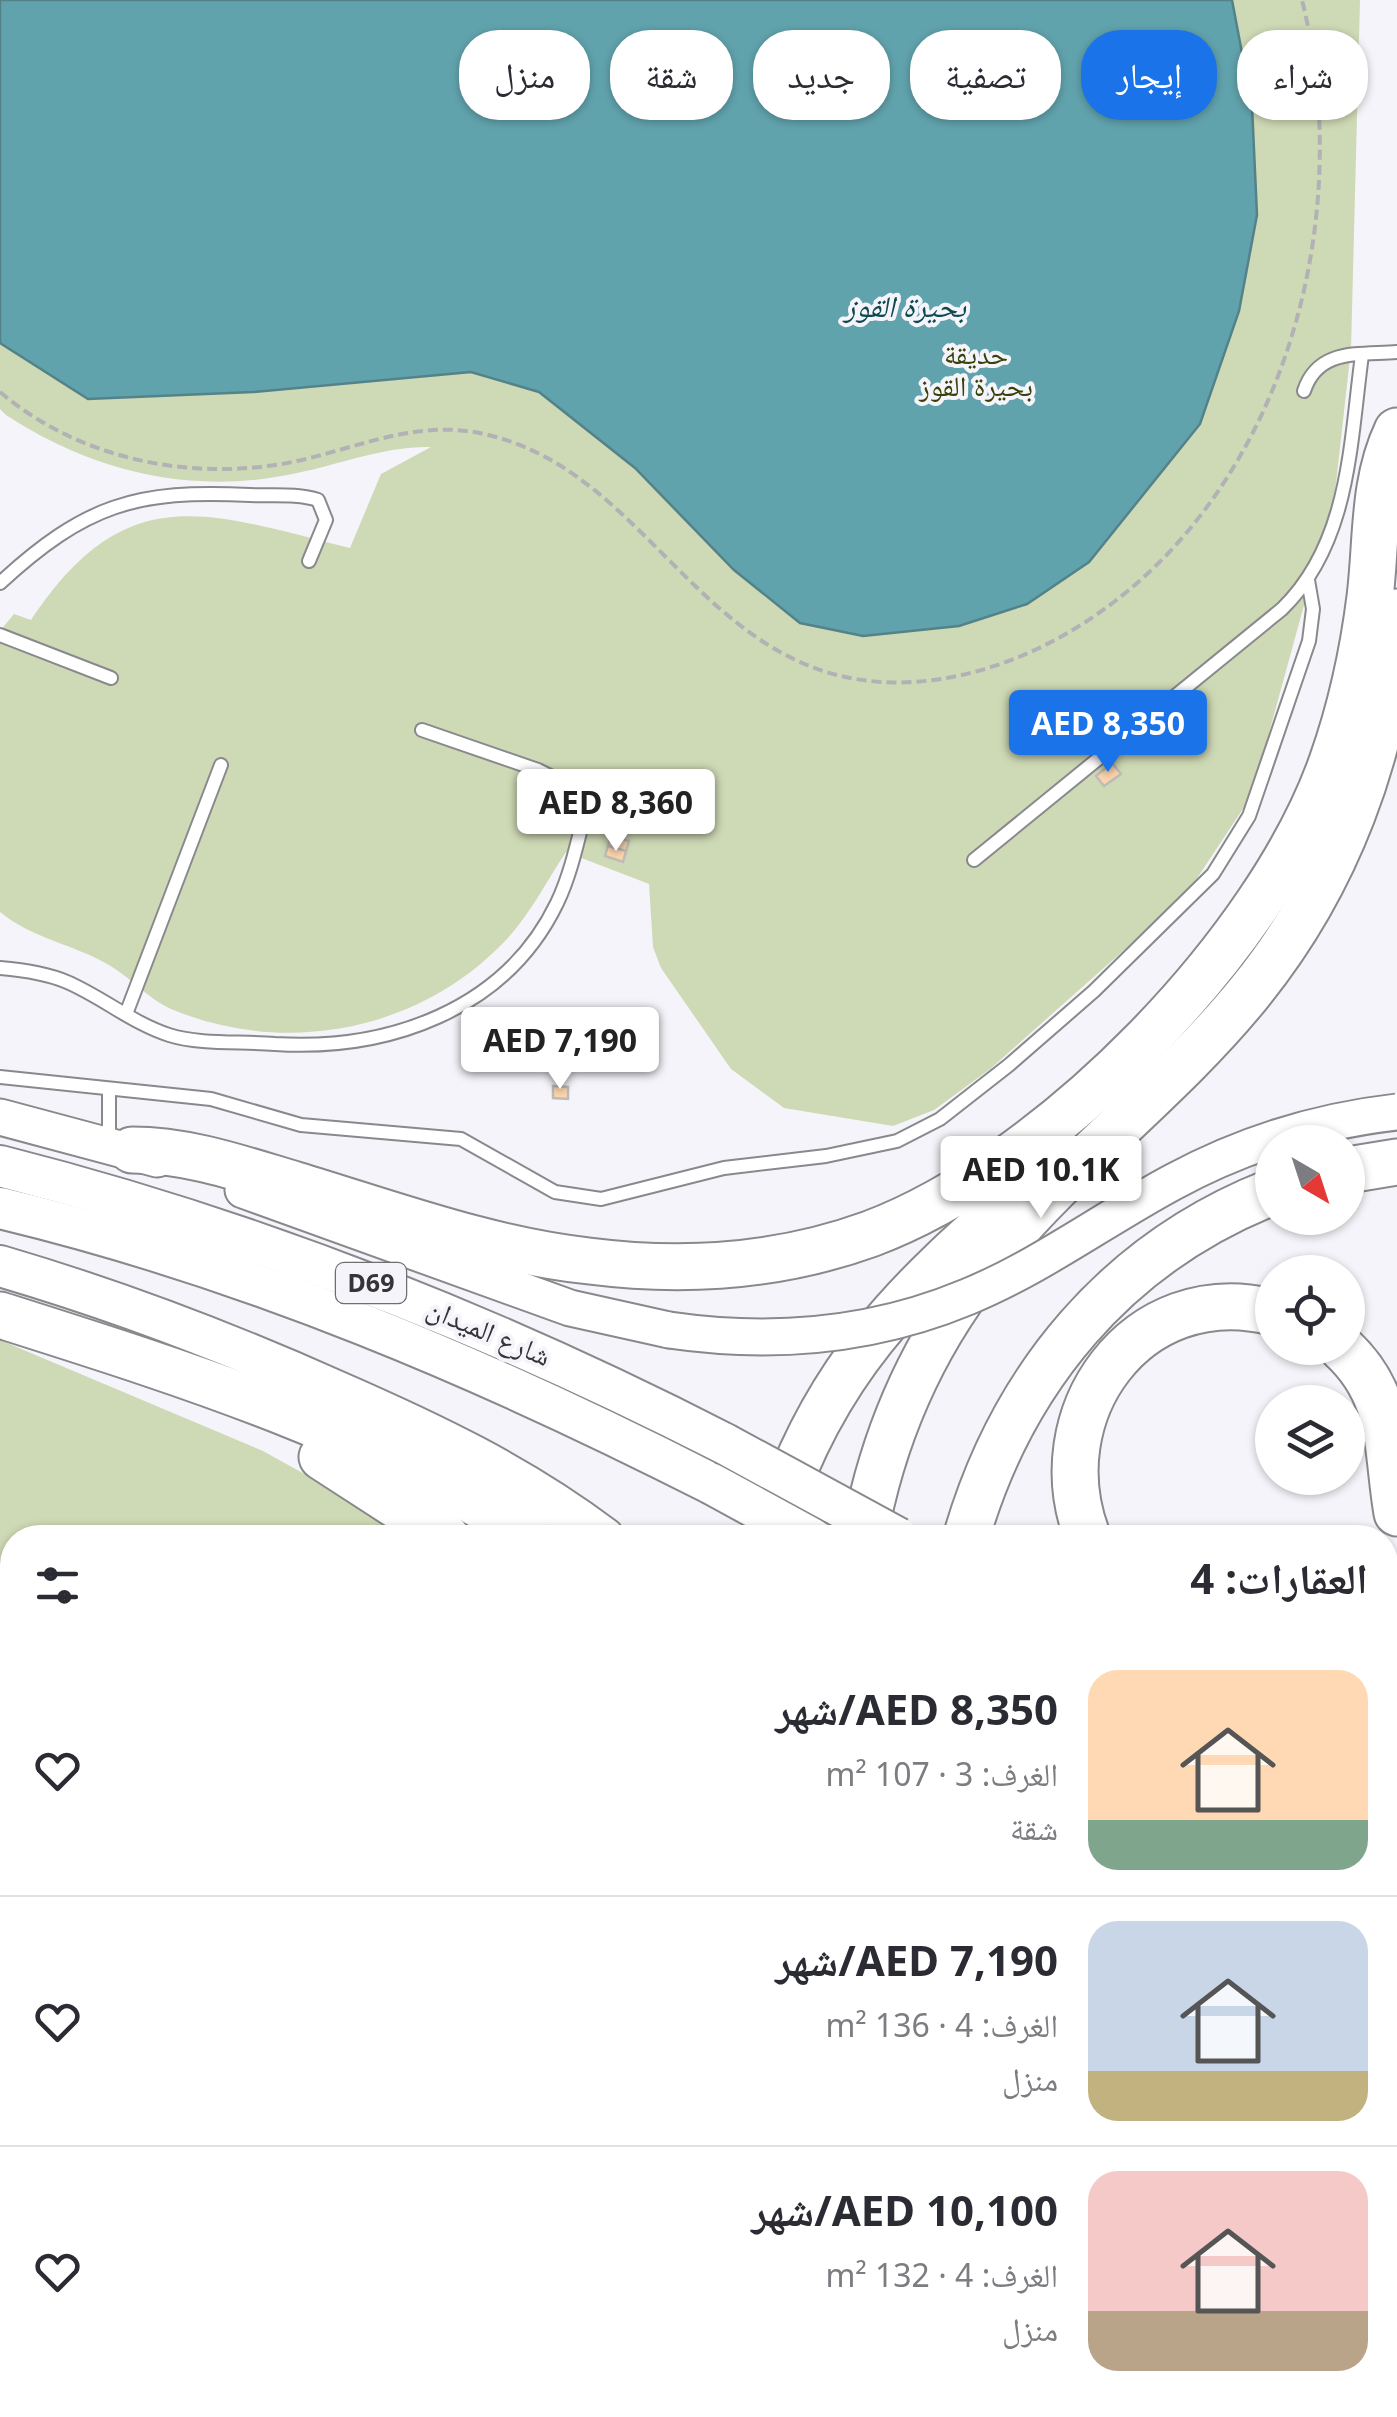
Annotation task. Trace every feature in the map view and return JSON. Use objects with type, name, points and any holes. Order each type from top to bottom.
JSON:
[{"type":"highway","points":[[120,1146],[202,1157],[497,1244],[617,1265],[702,1267],[770,1260],[870,1234],[938,1202],[1030,1138],[1142,1040],[1219,958],[1272,884],[1316,803],[1345,721],[1364,637],[1379,486],[1397,431]]},
{"type":"highway","points":[[867,1525],[879,1470],[908,1391],[971,1284],[1025,1220],[1220,1027],[1285,944],[1342,841],[1382,722],[1397,612]]},
{"type":"highway","points":[[775,1525],[795,1468],[819,1419],[893,1310],[970,1234],[1220,1027]]},
{"type":"highway","points":[[1365,1167],[1397,1162]]},
{"type":"highway","points":[[970,1525],[987,1473],[1040,1374],[1088,1314],[1145,1262],[1210,1220],[1255,1200]]},
{"type":"highway","points":[[1084,1525],[1075,1496],[1074,1452],[1084,1409],[1106,1371],[1137,1340],[1176,1318],[1218,1308],[1255,1311]]},
{"type":"highway","points":[[0,1315],[120,1354],[328,1432],[428,1478],[511,1525]]},
{"type":"highway","points":[[120,1354],[344,1469],[428,1525]]},
{"type":"highway","points":[[1358,1365],[1385,1410],[1397,1513]]},
{"type":"main road","points":[[0,1117],[120,1146],[570,1308],[669,1330],[788,1338],[902,1320],[1005,1279],[1209,1164],[1290,1133],[1397,1112]]},
{"type":"main road","name":"شارع الميدان","points":[[0,1166],[226,1231],[391,1290],[560,1362],[725,1444],[874,1525]]},
{"type":"main road","name":"شارع الميدان","points":[[0,1208],[153,1250],[339,1314],[540,1398],[787,1525]]},
{"type":"main road","points":[[0,1266],[210,1335],[416,1426],[539,1492],[586,1525]]},
{"type":"lane","points":[[1304,391],[1319,364],[1362,354],[1397,352]]},
{"type":"lane","points":[[974,860],[1282,609],[1308,580],[1334,528],[1362,354]]},
{"type":"lane","points":[[0,584],[88,516],[130,500],[175,492],[318,500],[326,520],[309,562]]},
{"type":"lane","points":[[4,1080],[212,1099],[301,1125],[461,1139],[555,1192],[601,1199],[724,1168],[849,1153],[912,1136],[956,1107],[1094,991],[1221,863],[1261,787],[1274,733],[1309,641],[1313,609],[1308,580]]},
{"type":"lane","points":[[0,635],[110,678]]},
{"type":"lane","points":[[422,730],[590,794],[628,814]]},
{"type":"lane","points":[[126,1014],[221,765]]},
{"type":"lane","points":[[0,968],[66,982],[170,1035],[288,1044],[349,1044],[424,1025],[465,1004],[501,975],[532,941],[558,902],[590,794]]},
{"type":"lane","points":[[110,1090],[120,1146]]},
{"type":"path","points":[[0,392],[30,418],[72,440],[116,455],[175,466],[235,468],[294,462],[394,434],[478,432],[519,443],[558,460],[592,484],[716,610],[788,658],[828,673],[908,683],[961,676],[1009,662],[1055,640],[1113,603],[1158,566],[1222,487],[1259,419],[1287,350],[1309,271],[1318,213],[1318,96],[1302,0]]},
{"type":"green space","name":"حديقة بحيرة القوز","points":[[0,0],[1360,0],[1359,30],[1237,30],[1237,120],[1357,120],[1351,349],[1335,492],[1252,795],[1186,895],[990,1069],[934,1110],[893,1126],[784,1108],[731,1069],[661,968],[653,947],[649,884],[566,852],[515,930],[472,971],[434,996],[393,1014],[349,1027],[305,1032],[215,1024],[171,1009],[109,965],[26,929],[0,912],[0,631],[14,614],[31,620],[66,574],[101,543],[136,525],[172,517],[211,517],[253,524],[350,548],[381,474],[431,447],[380,452],[258,479],[182,480],[145,474],[74,451],[39,435],[0,409]]},
{"type":"green space","points":[[0,1340],[263,1451],[396,1525],[0,1525]]},
{"type":"water","name":"بحيرة القوز","points":[[0,0],[1232,0],[1238,30],[1237,120],[1253,120],[1257,215],[1239,311],[1200,424],[1089,562],[1027,604],[959,626],[863,636],[800,623],[734,570],[635,468],[539,392],[471,372],[253,392],[88,399],[0,343]]},
{"type":"building","points":[[1112,763],[1121,774],[1104,786],[1096,776]]},
{"type":"building","points":[[550,785],[581,797],[570,825],[539,813]]},
{"type":"building","points":[[610,836],[629,841],[626,851],[608,846]]},
{"type":"building","points":[[608,846],[626,851],[623,862],[605,856]]},
{"type":"building","points":[[553,1086],[568,1087],[568,1099],[553,1098]]}]
